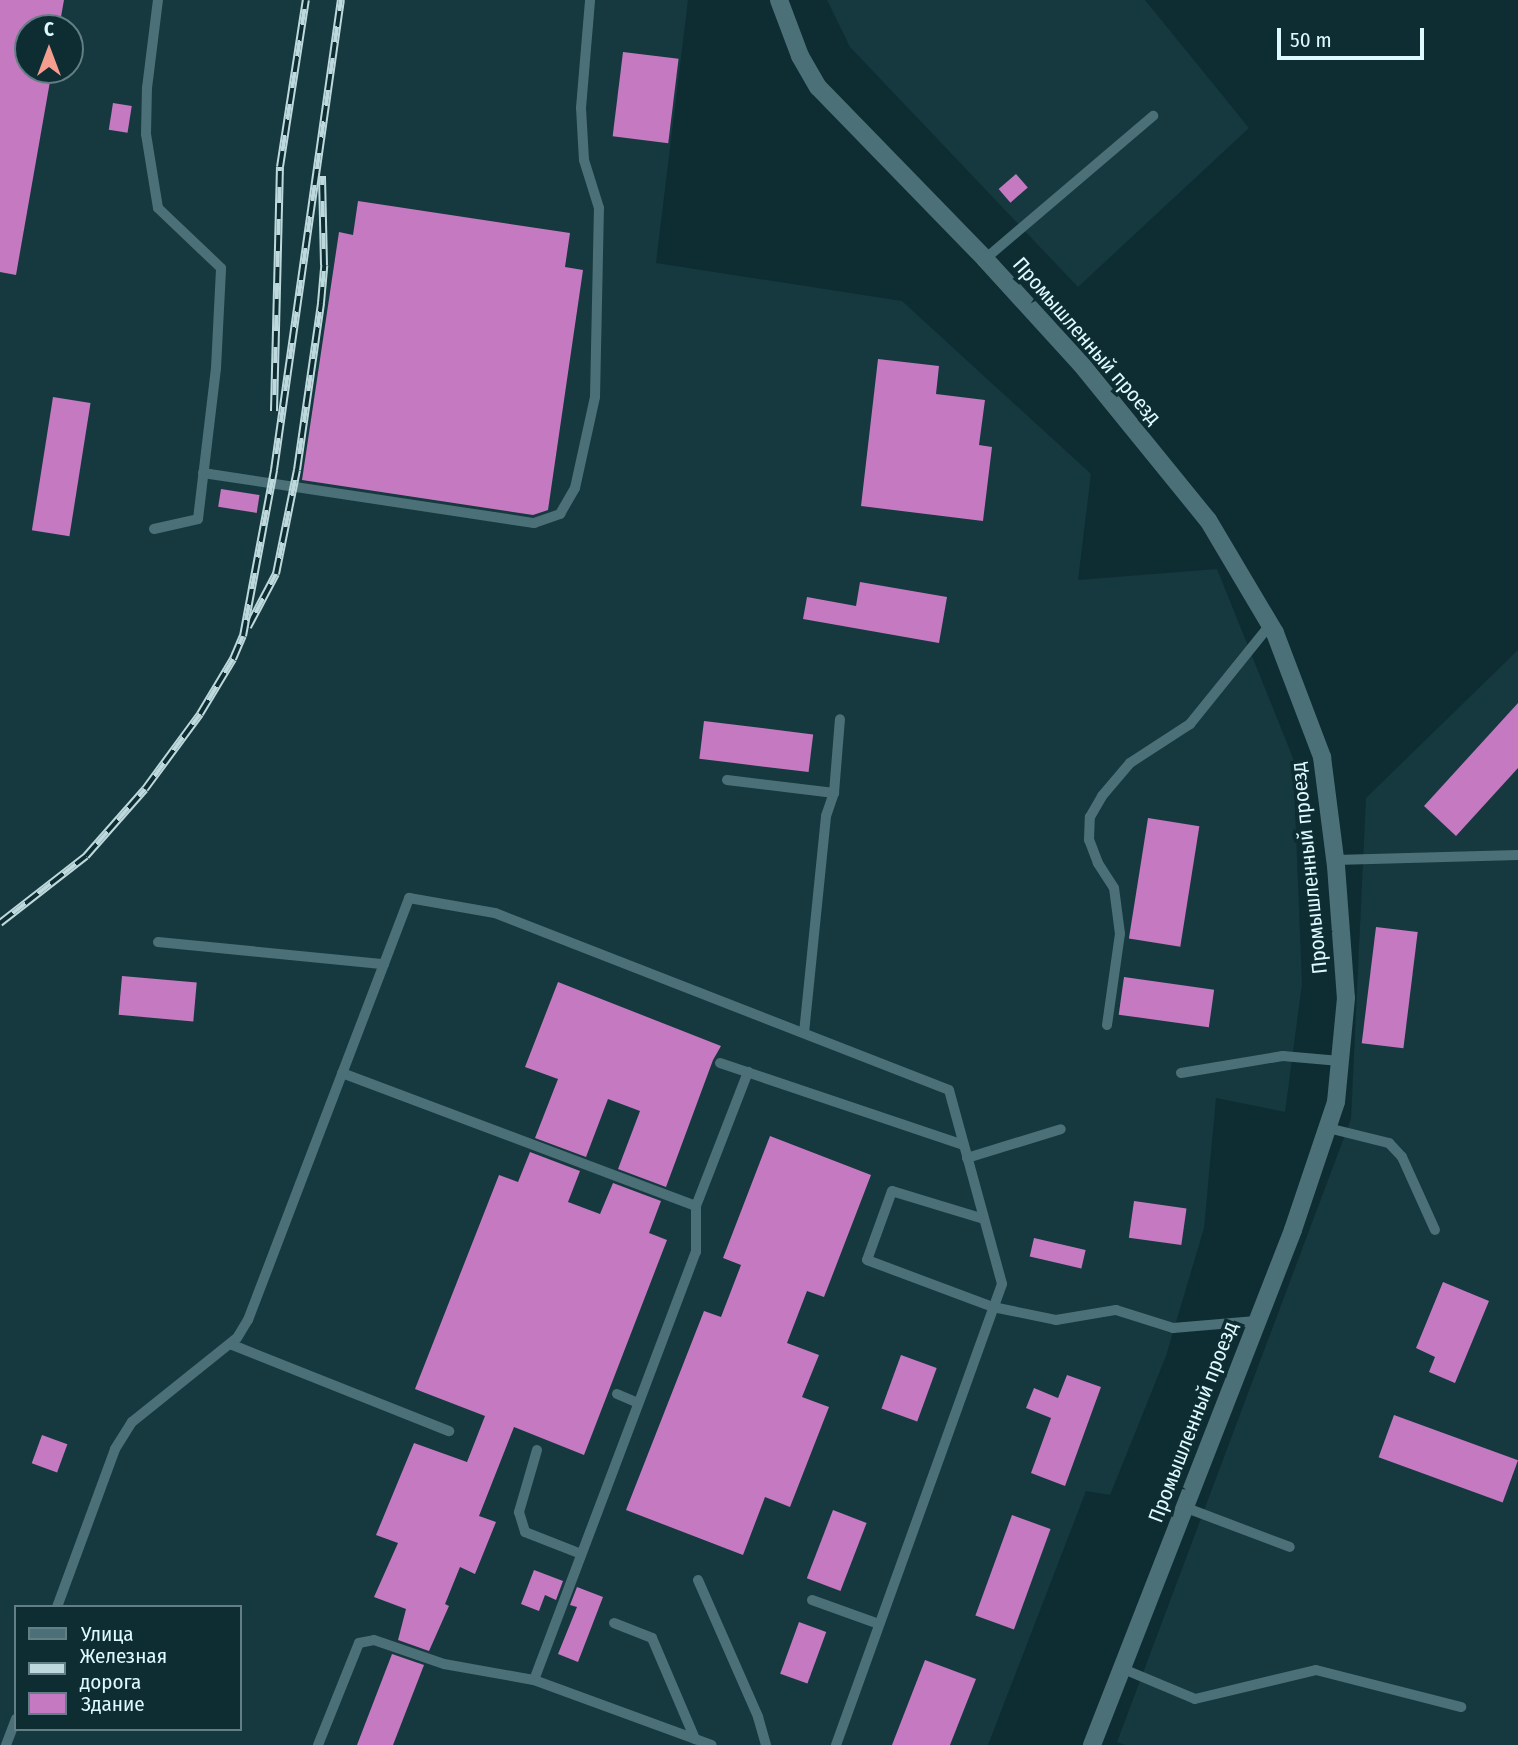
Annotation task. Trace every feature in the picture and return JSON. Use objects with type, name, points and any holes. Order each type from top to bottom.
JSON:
[{"type":"street","name":"Промышленный проезд","points":[[779,0],[800,56],[818,87],[985,259],[1081,364],[1208,520],[1270,625],[1322,757],[1335,860],[1346,998],[1336,1102],[1293,1230],[1092,1745]]},
{"type":"lane","points":[[155,529],[198,519],[216,368],[221,268],[158,208],[146,134],[146,88],[158,0]]},
{"type":"lane","points":[[203,473],[534,523],[560,514],[575,488],[595,397],[599,208],[584,160],[581,108],[590,0]]},
{"type":"lane","points":[[985,259],[1153,116]]},
{"type":"lane","points":[[1107,1025],[1120,934],[1114,888],[1098,863],[1089,840],[1090,817],[1102,796],[1130,763],[1190,724],[1270,625]]},
{"type":"lane","points":[[804,1033],[826,816],[834,793],[840,719]]},
{"type":"lane","points":[[727,780],[834,793]]},
{"type":"lane","points":[[1335,860],[1518,855]]},
{"type":"lane","points":[[58,1605],[115,1449],[132,1422],[230,1344],[248,1320],[409,898],[495,913],[948,1090],[1002,1284],[836,1745]]},
{"type":"lane","points":[[158,942],[384,964]]},
{"type":"lane","points":[[1181,1073],[1283,1056],[1340,1061]]},
{"type":"lane","points":[[720,1063],[964,1145]]},
{"type":"lane","points":[[534,1680],[696,1252],[696,1206],[748,1072]]},
{"type":"lane","points":[[342,1073],[696,1206]]},
{"type":"lane","points":[[1328,1128],[1389,1143],[1402,1157],[1435,1230]]},
{"type":"lane","points":[[967,1158],[1061,1129]]},
{"type":"lane","points":[[984,1219],[892,1191],[867,1260],[993,1307],[1056,1320],[1115,1310],[1173,1328],[1256,1321]]},
{"type":"lane","points":[[230,1344],[449,1431]]},
{"type":"lane","points":[[617,1395],[638,1403]]},
{"type":"lane","points":[[537,1450],[519,1512],[525,1532],[580,1554]]},
{"type":"lane","points":[[1184,1507],[1290,1547]]},
{"type":"lane","points":[[698,1580],[758,1717],[766,1745]]},
{"type":"lane","points":[[812,1600],[879,1624]]},
{"type":"lane","points":[[614,1623],[652,1638],[695,1739]]},
{"type":"lane","points":[[318,1745],[359,1643],[374,1640],[444,1664],[534,1680],[712,1745]]},
{"type":"lane","points":[[1121,1668],[1195,1699],[1316,1670],[1461,1707]]},
{"type":"lane","points":[[6,1745],[14,1724]]},
{"type":"shaded area","points":[[0,0],[688,0],[656,263],[902,301],[1091,474],[1078,580],[1217,569],[1293,758],[1302,984],[1285,1112],[1216,1098],[1204,1228],[1166,1356],[1110,1495],[1086,1491],[988,1745],[0,1745]]},
{"type":"shaded area","points":[[827,0],[1145,0],[1249,128],[1078,287],[850,47]]},
{"type":"shaded area","points":[[1518,650],[1518,1745],[1125,1745],[1117,1742],[1351,1119],[1366,798]]},
{"type":"building","points":[[0,0],[64,0],[62,14],[14,14],[14,84],[50,84],[16,275],[0,272]]},
{"type":"building","points":[[623,52],[679,59],[668,143],[613,136]]},
{"type":"building","points":[[113,103],[132,106],[128,133],[109,130]]},
{"type":"building","points":[[1016,174],[1028,188],[1010,203],[999,189]]},
{"type":"building","points":[[358,201],[570,233],[565,267],[583,270],[548,510],[533,515],[302,480],[339,232],[353,235]]},
{"type":"building","points":[[878,359],[939,366],[936,394],[985,400],[979,445],[992,447],[983,521],[861,506]]},
{"type":"building","points":[[53,397],[91,403],[69,536],[32,530]]},
{"type":"building","points":[[221,489],[260,495],[257,513],[218,507]]},
{"type":"building","points":[[860,582],[947,597],[939,643],[803,619],[807,597],[856,606]]},
{"type":"building","points":[[1518,703],[1518,768],[1456,836],[1424,806]]},
{"type":"building","points":[[704,721],[813,734],[809,772],[699,759]]},
{"type":"building","points":[[1148,818],[1199,826],[1180,947],[1129,938]]},
{"type":"building","points":[[1376,927],[1418,932],[1403,1048],[1362,1043]]},
{"type":"building","points":[[122,976],[197,983],[193,1021],[119,1015]]},
{"type":"building","points":[[1124,977],[1214,990],[1209,1027],[1119,1015]]},
{"type":"building","points":[[558,982],[721,1046],[713,1060],[666,1187],[618,1169],[640,1111],[608,1099],[586,1157],[535,1138],[558,1079],[525,1067]]},
{"type":"building","points":[[770,1136],[871,1175],[824,1297],[807,1291],[787,1343],[819,1355],[802,1397],[829,1407],[790,1507],[765,1497],[743,1555],[626,1510],[704,1311],[721,1317],[741,1265],[723,1258]]},
{"type":"building","points":[[530,1152],[580,1171],[568,1202],[600,1214],[613,1183],[661,1201],[649,1233],[667,1240],[584,1455],[514,1427],[479,1516],[496,1522],[475,1574],[460,1567],[445,1604],[449,1606],[429,1651],[398,1640],[406,1609],[374,1597],[398,1543],[376,1535],[414,1443],[467,1462],[485,1416],[415,1389],[499,1175],[518,1182]]},
{"type":"building","points":[[1134,1201],[1186,1208],[1181,1245],[1129,1238]]},
{"type":"building","points":[[1034,1238],[1086,1250],[1081,1268],[1030,1257]]},
{"type":"building","points":[[1443,1282],[1489,1301],[1455,1383],[1429,1372],[1435,1357],[1416,1348]]},
{"type":"building","points":[[901,1355],[937,1368],[917,1422],[882,1409]]},
{"type":"building","points":[[1067,1375],[1101,1387],[1065,1486],[1031,1473],[1051,1418],[1026,1408],[1034,1388],[1058,1398]]},
{"type":"building","points":[[1394,1415],[1518,1460],[1503,1502],[1379,1457]]},
{"type":"building","points":[[42,1435],[67,1444],[57,1472],[32,1463]]},
{"type":"building","points":[[833,1510],[867,1523],[840,1591],[807,1578]]},
{"type":"building","points":[[1012,1515],[1051,1529],[1014,1630],[975,1616]]},
{"type":"building","points":[[534,1570],[563,1581],[556,1600],[545,1595],[539,1611],[521,1604]]},
{"type":"building","points":[[577,1587],[603,1597],[578,1662],[558,1654],[577,1607],[570,1605]]},
{"type":"building","points":[[799,1622],[826,1632],[807,1684],[780,1674]]},
{"type":"building","points":[[392,1654],[424,1665],[393,1745],[357,1745]]},
{"type":"building","points":[[925,1660],[976,1679],[950,1745],[892,1745]]},
{"type":"railway","points":[[274,411],[280,167],[306,0]]},
{"type":"railway","points":[[0,923],[86,856],[145,789],[200,714],[233,659],[243,636],[274,470],[341,0]]},
{"type":"railway","points":[[248,627],[276,574],[297,470],[321,303],[324,265],[322,176]]}]
